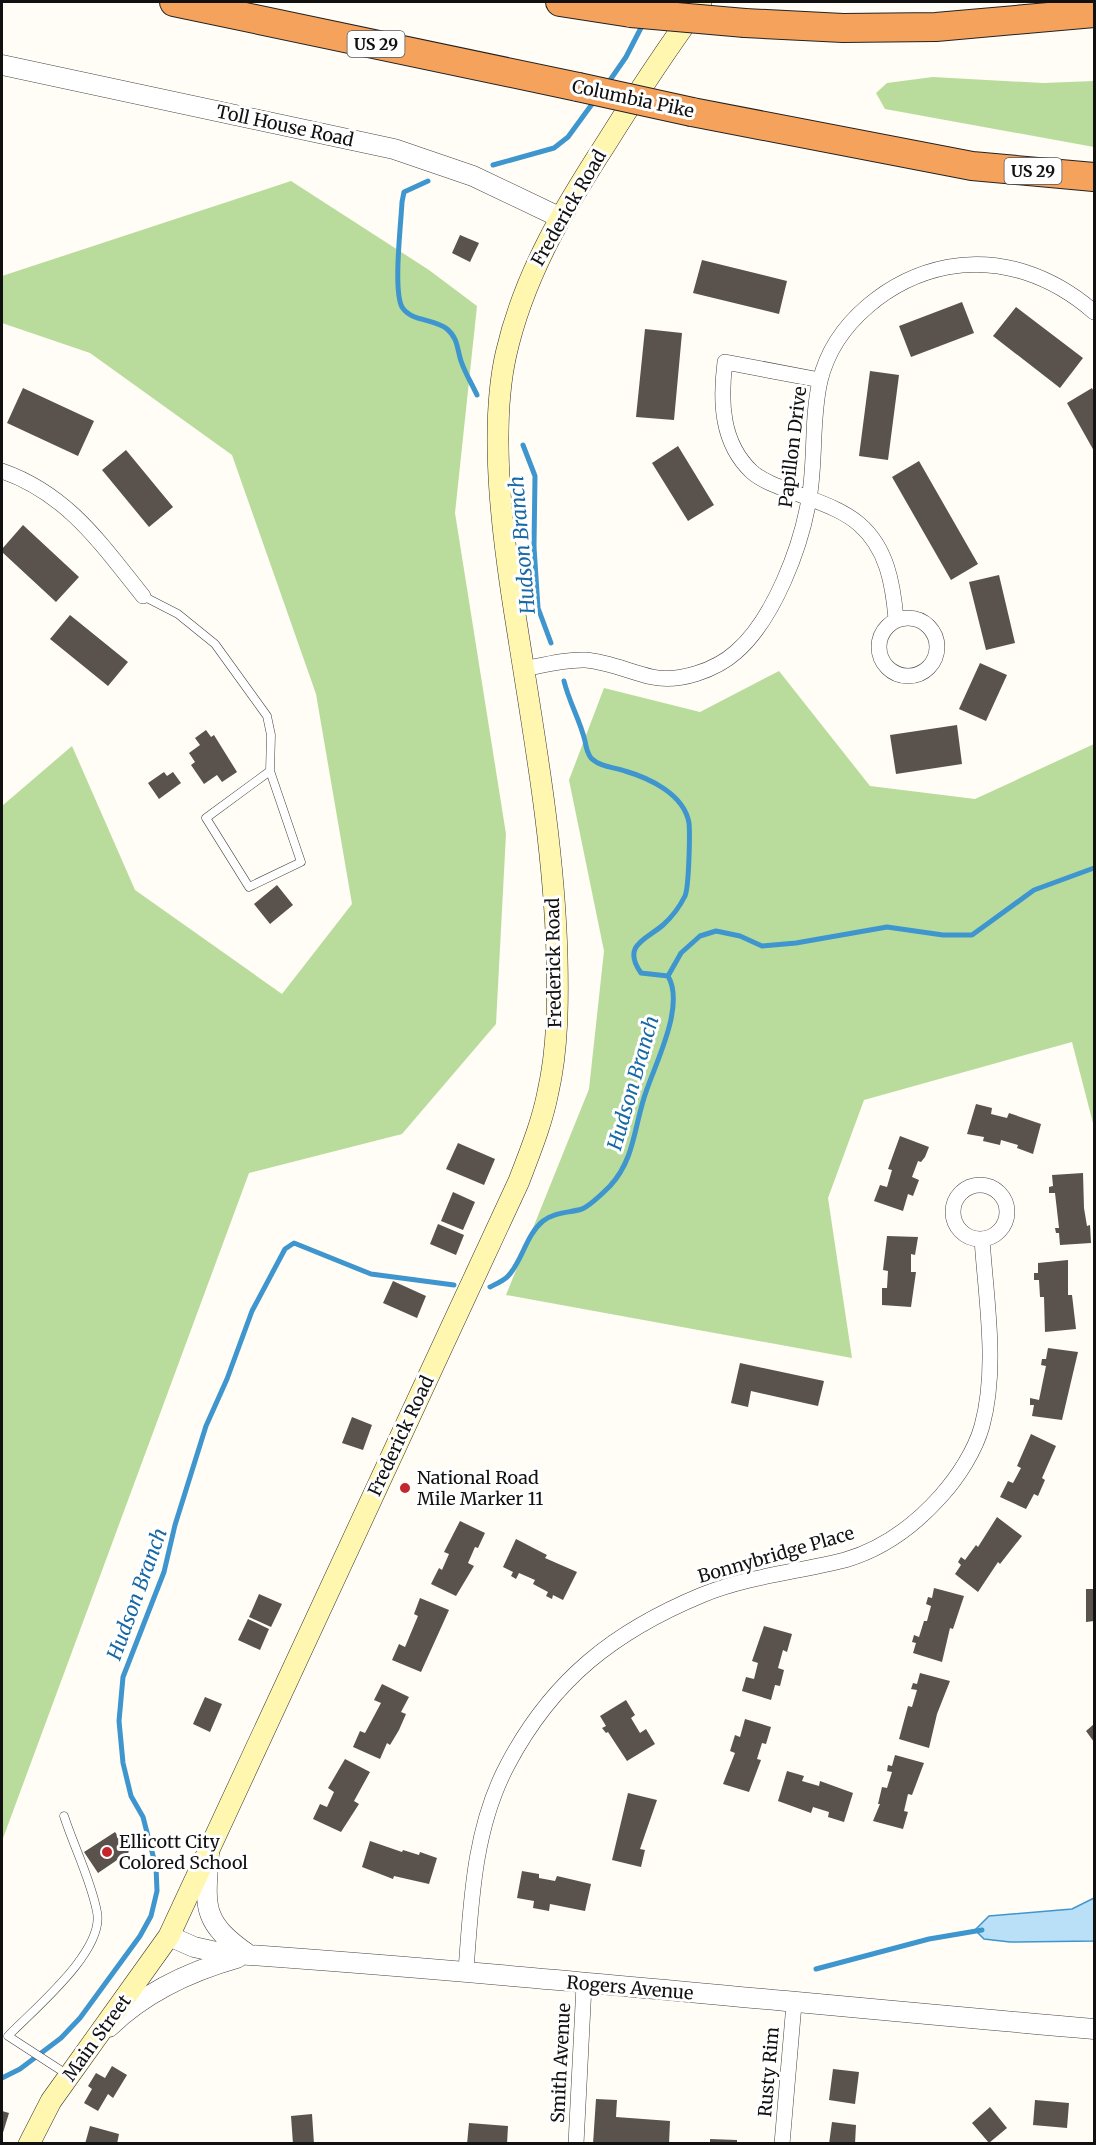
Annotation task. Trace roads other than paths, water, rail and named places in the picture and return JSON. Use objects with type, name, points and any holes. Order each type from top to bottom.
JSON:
[{"type":"highway","name":"Columbia Pike","points":[[174,2],[692,112],[972,166],[1095,177]]},
{"type":"highway","points":[[560,2],[631,13],[745,23],[843,28],[1095,24]]},
{"type":"highway","points":[[936,27],[1095,13]]},
{"type":"highway","points":[[972,166],[1095,193]]},
{"type":"main road","name":"Frederick Road","points":[[169,1936],[519,1181],[548,1093],[558,1000],[556,924],[548,831],[507,567],[500,484],[499,410],[505,358],[516,313],[532,271],[559,217],[656,65],[701,2]]},
{"type":"main road","name":"Main Street","points":[[29,2144],[69,2076],[169,1936]]},
{"type":"street","name":"Toll House Road","points":[[2,65],[394,149],[473,176],[559,217]]},
{"type":"street","name":"Papillon Drive","points":[[524,669],[585,660],[606,663],[655,678],[702,672],[721,663],[737,651],[749,638],[777,594],[799,539],[809,498],[820,380],[832,351],[849,326],[869,304],[915,276],[962,264],[990,265],[1023,271],[1049,280],[1074,294],[1095,312]]},
{"type":"street","points":[[820,380],[725,362],[720,395],[724,422],[735,452],[754,473],[839,511],[859,523],[884,558],[893,589],[896,619]]},
{"type":"street","points":[[2,471],[41,489],[79,517],[143,596]]},
{"type":"street","name":"Bonnybridge Place","points":[[466,1971],[472,1896],[488,1813],[507,1765],[539,1714],[578,1669],[628,1633],[663,1612],[705,1594],[747,1581],[848,1559],[892,1539],[922,1517],[949,1488],[967,1461],[981,1428],[987,1393],[989,1346],[982,1239]]},
{"type":"street","points":[[208,1853],[206,1898],[209,1914],[216,1928],[227,1940],[249,1955]]},
{"type":"street","name":"Rogers Avenue","points":[[169,1936],[194,1947],[249,1955],[466,1971],[794,2004],[1095,2030]]},
{"type":"street","points":[[86,2052],[111,2025],[137,2004],[203,1968],[249,1955]]},
{"type":"street","name":"Smith Avenue","points":[[576,2144],[584,1984]]},
{"type":"street","name":"Rusty Rim","points":[[782,2144],[794,2004]]},
{"type":"lane","points":[[143,596],[178,614],[215,644],[267,716],[271,735],[270,771],[301,862],[249,887],[206,818],[270,771]]},
{"type":"lane","points":[[64,1816],[98,1914],[97,1934],[85,1955],[8,2036],[69,2076]]},
{"type":"water","points":[[1094,1898],[1094,1941],[1010,1942],[984,1939],[975,1930],[989,1916],[1072,1909]]},
{"type":"waterway","name":"Hudson Branch","points":[[608,83],[626,57],[644,22]]},
{"type":"waterway","name":"Hudson Branch","points":[[493,165],[554,148],[568,137],[595,100]]},
{"type":"waterway","name":"Hudson Branch","points":[[428,181],[404,192],[398,256],[399,299],[406,312],[417,318],[436,323],[451,332],[477,395]]},
{"type":"waterway","name":"Hudson Branch","points":[[523,445],[535,476],[534,547],[538,608],[551,643]]},
{"type":"waterway","name":"Hudson Branch","points":[[490,1287],[503,1280],[514,1269],[532,1233],[543,1221],[557,1214],[586,1207],[619,1175],[630,1152],[643,1102],[668,1032],[673,1002],[668,976],[641,973],[634,956],[638,944],[666,922],[685,896],[689,838],[686,813],[673,796],[654,783],[634,774],[603,765],[591,758],[564,681]]},
{"type":"waterway","points":[[668,976],[681,953],[700,936],[716,931],[740,936],[762,946],[796,943],[887,927],[943,935],[972,935],[1034,890],[1094,868]]},
{"type":"waterway","name":"Hudson Branch","points":[[2,2078],[20,2069],[61,2038],[80,2018],[140,1936],[151,1916],[157,1891],[156,1867],[143,1817],[131,1796],[123,1763],[119,1721],[123,1677],[164,1572],[175,1525],[206,1426],[227,1379],[252,1311],[285,1249],[294,1243],[371,1274],[454,1285]]},
{"type":"waterway","points":[[816,1969],[929,1939],[982,1930]]},
{"type":"place","name":"National Road Mile Marker 11","points":[[405,1488]]},
{"type":"place","name":"Ellicott City Colored School","points":[[107,1852]]}]
